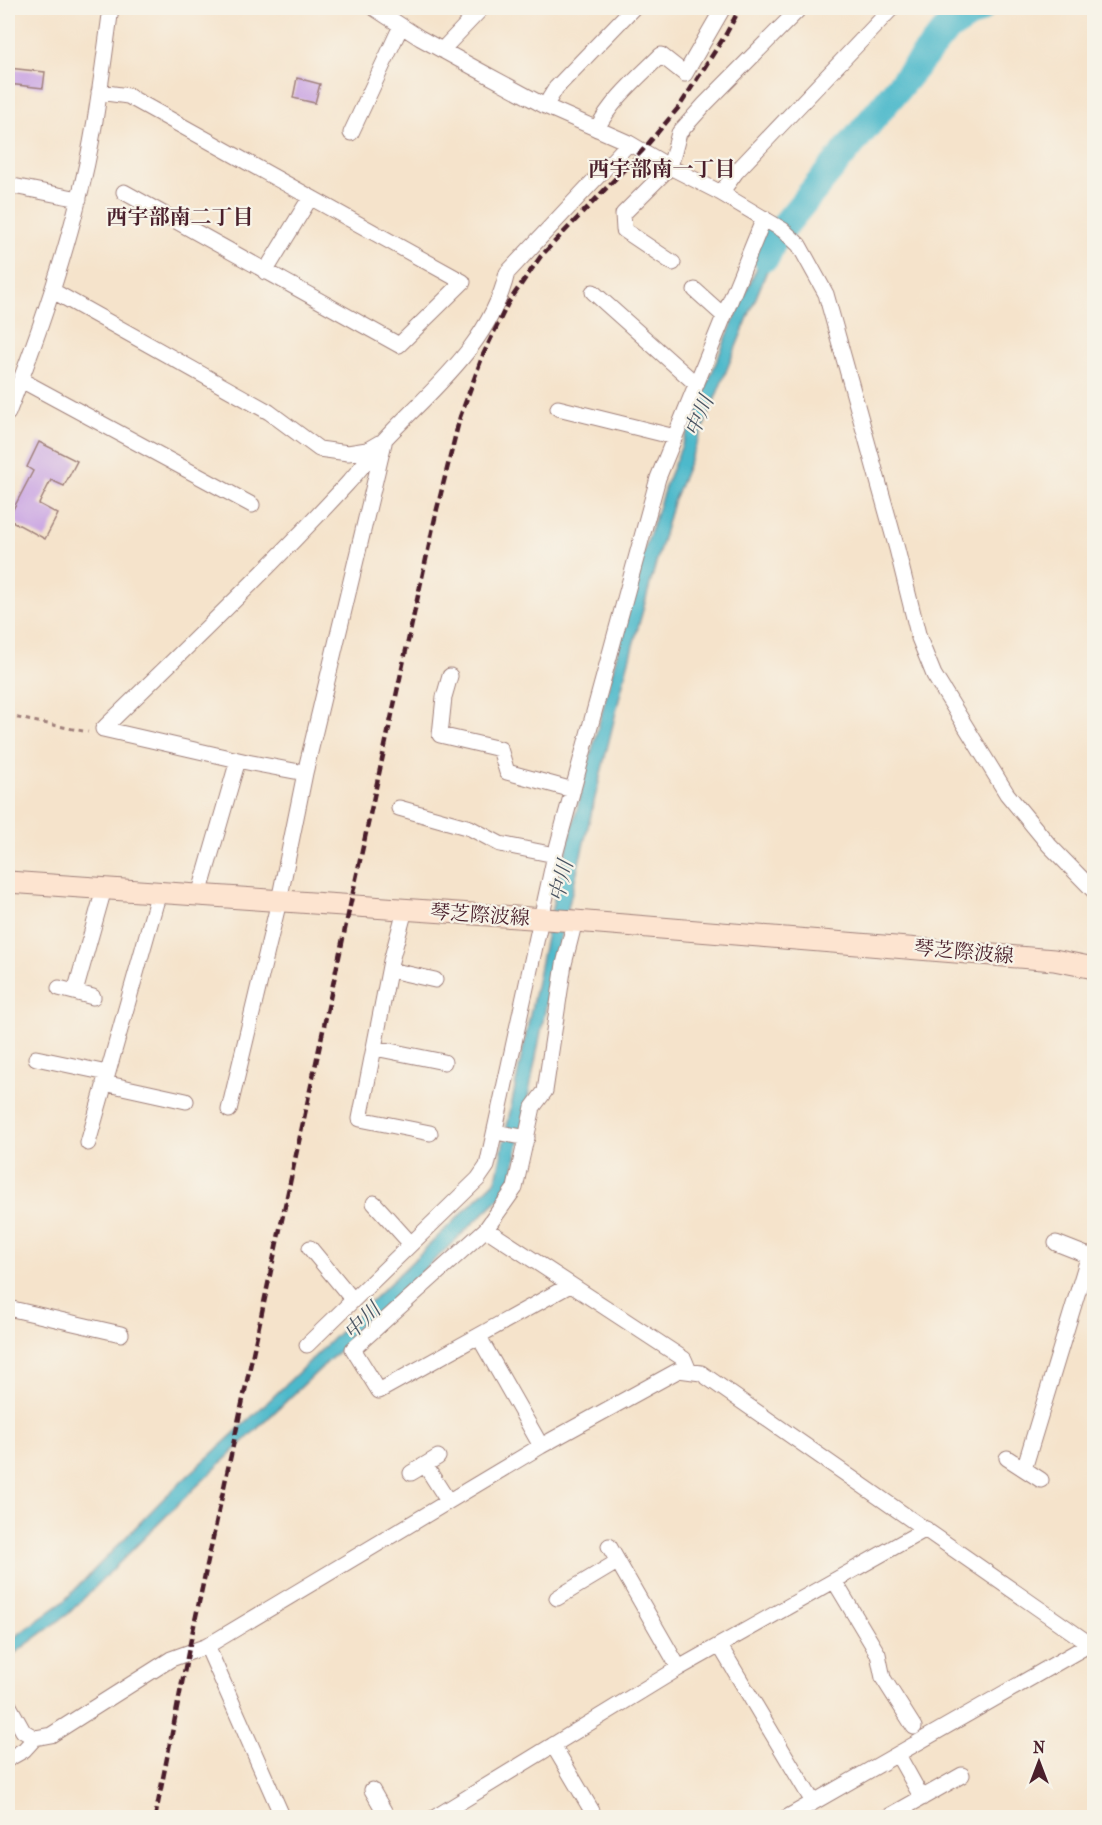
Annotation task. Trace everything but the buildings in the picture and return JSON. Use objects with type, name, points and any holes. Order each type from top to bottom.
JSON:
[{"type":"main road","name":"琴芝際波線","points":[[8,882],[967,951],[1054,960],[1095,968]]},
{"type":"street","points":[[8,413],[53,291],[79,199],[99,92],[111,8]]},
{"type":"street","points":[[374,8],[442,50],[545,106],[629,143],[721,193],[783,230],[799,245],[826,294],[920,638],[934,675],[1007,794],[1049,845],[1095,891]]},
{"type":"street","points":[[442,50],[482,8]]},
{"type":"street","points":[[545,106],[556,88],[633,8]]},
{"type":"street","points":[[597,129],[603,116],[661,55],[685,74],[723,8]]},
{"type":"street","points":[[673,263],[624,230],[623,214],[670,167],[680,134],[712,96],[800,8]]},
{"type":"street","points":[[721,193],[736,172],[892,8]]},
{"type":"street","points":[[351,134],[401,26]]},
{"type":"street","points":[[99,92],[128,96],[463,282],[399,345],[124,192]]},
{"type":"street","points":[[103,729],[218,618],[348,483],[384,440],[471,350],[502,294],[507,273],[629,143]]},
{"type":"street","points":[[8,185],[79,199]]},
{"type":"street","points":[[265,272],[310,198]]},
{"type":"street","points":[[307,1345],[478,1179],[487,1166],[499,1132],[544,919],[555,855],[645,521],[658,478],[764,218]]},
{"type":"street","points":[[695,290],[724,316]]},
{"type":"street","points":[[53,291],[269,412],[319,449],[348,453],[367,450],[384,440]]},
{"type":"street","points":[[592,292],[696,384]]},
{"type":"street","points":[[21,380],[252,505]]},
{"type":"street","points":[[558,408],[675,437]]},
{"type":"street","points":[[229,1110],[279,901],[305,773],[384,440]]},
{"type":"street","points":[[450,676],[444,697],[440,735],[500,749],[507,772],[573,790]]},
{"type":"street","points":[[103,729],[305,773]]},
{"type":"street","points":[[199,895],[237,760]]},
{"type":"street","points":[[399,808],[470,828],[500,844],[555,855]]},
{"type":"street","points":[[75,992],[104,889]]},
{"type":"street","points":[[88,1143],[159,892]]},
{"type":"street","points":[[405,910],[390,970],[360,1119],[430,1133]]},
{"type":"street","points":[[570,1286],[379,1391],[353,1349],[486,1228],[515,1188],[533,1107],[545,1091],[564,964],[574,921]]},
{"type":"street","points":[[390,970],[435,980]]},
{"type":"street","points":[[59,988],[93,997]]},
{"type":"street","points":[[375,1048],[444,1062]]},
{"type":"street","points":[[36,1058],[186,1101]]},
{"type":"street","points":[[499,1132],[525,1138]]},
{"type":"street","points":[[374,1203],[411,1244]]},
{"type":"street","points":[[486,1228],[570,1286],[684,1359],[689,1371]]},
{"type":"street","points":[[1024,1469],[1092,1257],[1056,1243]]},
{"type":"street","points":[[310,1248],[353,1300]]},
{"type":"street","points":[[8,1308],[121,1334]]},
{"type":"street","points":[[479,1337],[541,1446]]},
{"type":"street","points":[[8,1760],[24,1750],[36,1738],[51,1735],[171,1659],[207,1646],[541,1446],[679,1370],[701,1373],[1092,1646],[786,1818]]},
{"type":"street","points":[[1007,1458],[1041,1480]]},
{"type":"street","points":[[411,1473],[432,1461],[448,1501]]},
{"type":"street","points":[[434,1818],[680,1668],[836,1582],[926,1529]]},
{"type":"street","points":[[609,1546],[680,1668]]},
{"type":"street","points":[[557,1598],[617,1562]]},
{"type":"street","points":[[836,1582],[878,1654],[883,1678],[914,1727]]},
{"type":"street","points":[[207,1646],[283,1818]]},
{"type":"street","points":[[720,1646],[813,1802]]},
{"type":"street","points":[[8,1704],[23,1731],[36,1738]]},
{"type":"street","points":[[553,1745],[592,1811]]},
{"type":"street","points":[[898,1755],[922,1798]]},
{"type":"street","points":[[886,1818],[962,1775]]},
{"type":"street","points":[[372,1790],[388,1818]]},
{"type":"path","points":[[8,716],[98,734],[103,729]]},
{"type":"water","points":[[772,233],[781,236],[673,502],[627,667],[555,961],[510,1188],[178,1504],[68,1614],[8,1658],[8,1642],[63,1602],[164,1498],[272,1398],[496,1180],[555,894],[641,561],[666,484]]},
{"type":"waterway","name":"中川","points":[[766,257],[775,237],[945,31],[981,8]]},
{"type":"railway","points":[[155,1818],[188,1653],[350,906],[437,509],[460,417],[483,355],[508,303],[541,256],[642,151],[679,107],[740,8]]},
{"type":"district","name":"西宇部南一丁目","points":[[662,169]]},
{"type":"district","name":"西宇部南二丁目","points":[[180,217]]}]
